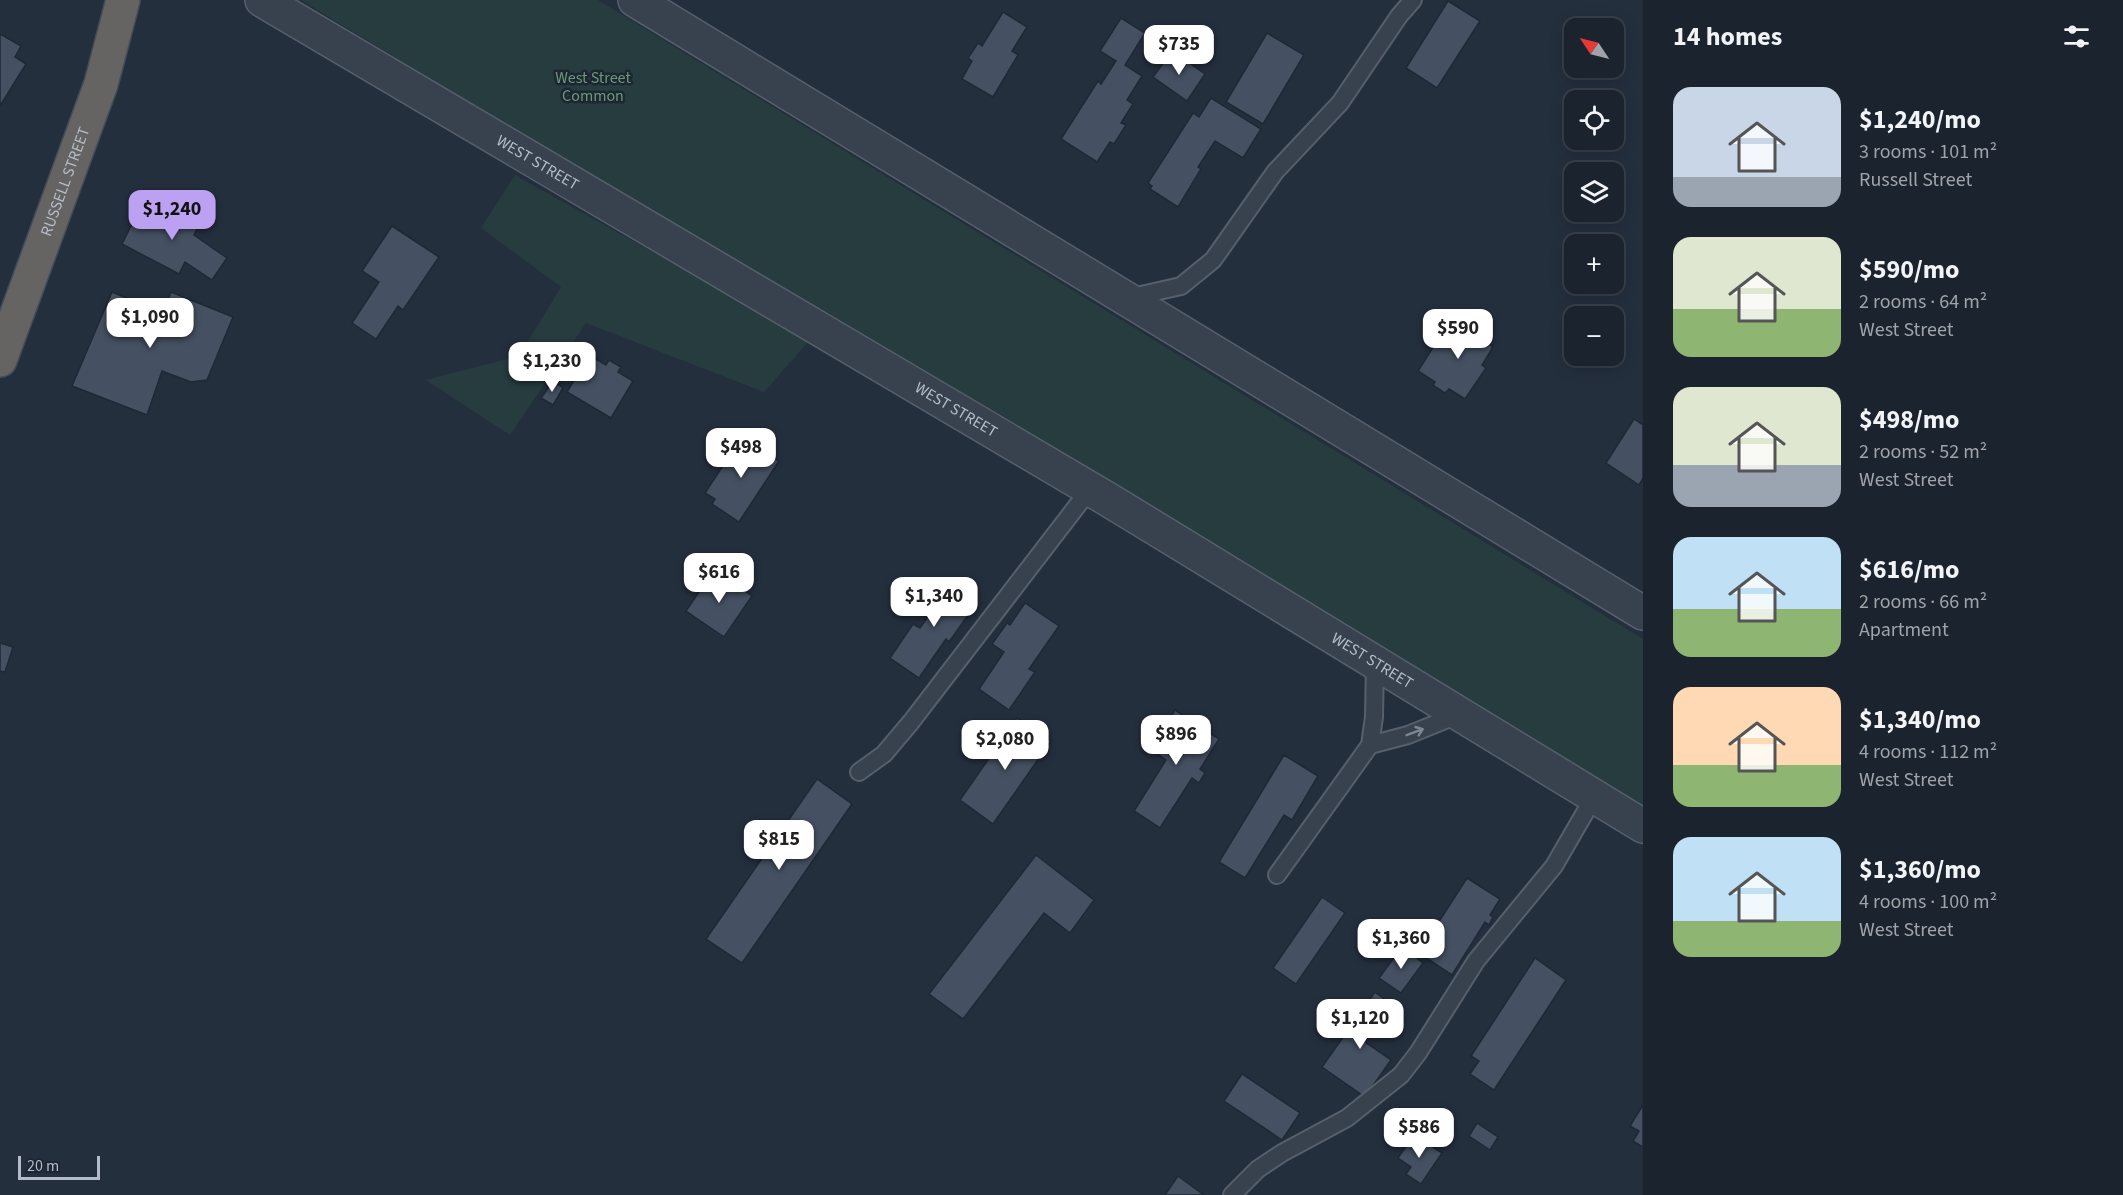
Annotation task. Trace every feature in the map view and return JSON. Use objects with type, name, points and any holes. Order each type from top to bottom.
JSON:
[{"type":"highway","name":"RUSSELL STREET","points":[[0,360],[101,84],[123,0]]},
{"type":"street","name":"WEST STREET","points":[[262,0],[1090,489],[1643,826]]},
{"type":"street","points":[[635,0],[1643,613]]},
{"type":"lane","points":[[1127,298],[1181,286],[1213,260],[1275,172],[1340,103],[1399,16],[1413,0]]},
{"type":"lane","points":[[859,772],[884,754],[911,722],[1090,489]]},
{"type":"lane","points":[[1277,875],[1370,746],[1374,717],[1376,663]]},
{"type":"lane","points":[[1370,746],[1408,735],[1460,714]]},
{"type":"lane","points":[[1232,1195],[1258,1169],[1282,1153],[1347,1118],[1401,1075],[1418,1053],[1476,961],[1554,866],[1594,797]]},
{"type":"green space","name":"West Street Common","points":[[301,0],[598,0],[1643,639],[1643,818]]},
{"type":"green space","points":[[515,175],[810,340],[764,392],[586,323],[510,435],[426,380],[519,356],[561,287],[481,228]]},
{"type":"building","points":[[1448,1],[1480,21],[1437,88],[1406,68]]},
{"type":"building","points":[[1003,12],[1027,27],[1012,51],[1018,55],[993,97],[962,79],[972,61],[968,58],[978,43],[982,46]]},
{"type":"building","points":[[1121,18],[1145,33],[1125,65],[1142,76],[1127,100],[1133,104],[1121,123],[1126,125],[1114,144],[1110,142],[1097,162],[1061,139],[1098,81],[1101,84],[1116,61],[1100,51]]},
{"type":"building","points":[[1267,33],[1304,55],[1263,124],[1226,102]]},
{"type":"building","points":[[0,34],[21,46],[15,57],[26,64],[0,106]]},
{"type":"building","points":[[1172,51],[1205,74],[1187,101],[1153,77]]},
{"type":"building","points":[[1211,98],[1261,129],[1243,158],[1215,141],[1198,167],[1201,169],[1178,207],[1150,189],[1152,186],[1148,183],[1193,113],[1199,117]]},
{"type":"building","points":[[157,198],[193,217],[189,223],[198,227],[194,235],[227,258],[212,280],[185,262],[179,274],[122,244],[140,208],[150,213]]},
{"type":"building","points":[[392,226],[439,257],[403,310],[398,306],[376,339],[352,323],[379,282],[362,271]]},
{"type":"building","points":[[112,292],[163,313],[171,292],[233,317],[207,380],[191,382],[162,371],[147,415],[72,386]]},
{"type":"building","points":[[1471,320],[1493,334],[1487,343],[1493,347],[1482,365],[1486,368],[1465,399],[1449,389],[1445,393],[1433,385],[1435,382],[1418,371],[1439,338],[1442,340],[1447,331],[1459,338]]},
{"type":"building","points":[[589,355],[606,365],[609,360],[621,367],[618,372],[633,381],[611,418],[567,392]]},
{"type":"building","points":[[553,381],[563,388],[553,405],[541,398]]},
{"type":"building","points":[[1634,419],[1643,425],[1643,478],[1639,485],[1606,463]]},
{"type":"building","points":[[742,437],[779,461],[739,522],[712,504],[715,499],[705,493]]},
{"type":"building","points":[[714,570],[752,596],[724,637],[686,611]]},
{"type":"building","points":[[941,581],[951,588],[955,581],[971,592],[967,598],[976,604],[949,642],[946,639],[919,678],[890,658],[913,624],[920,628],[927,618],[920,613]]},
{"type":"building","points":[[1025,603],[1059,626],[1029,669],[1035,672],[1009,710],[979,689],[1004,652],[992,644],[1007,623],[1010,625]]},
{"type":"building","points":[[0,643],[13,647],[5,672],[0,671]]},
{"type":"building","points":[[1175,710],[1219,739],[1200,769],[1205,773],[1199,783],[1192,778],[1160,828],[1134,811],[1166,760],[1150,749]]},
{"type":"building","points":[[1017,718],[1051,741],[993,824],[960,800]]},
{"type":"building","points":[[1284,755],[1318,776],[1292,820],[1284,815],[1245,878],[1219,862]]},
{"type":"building","points":[[817,779],[852,804],[742,963],[706,939]]},
{"type":"building","points":[[1036,855],[1094,900],[1070,933],[1044,913],[963,1019],[929,994]]},
{"type":"building","points":[[1467,878],[1500,899],[1490,915],[1493,917],[1489,925],[1485,922],[1452,975],[1414,950],[1426,931],[1431,934]]},
{"type":"building","points":[[1322,897],[1345,913],[1296,984],[1273,968]]},
{"type":"building","points":[[1402,947],[1423,963],[1401,993],[1379,978]]},
{"type":"building","points":[[1535,958],[1566,980],[1494,1090],[1470,1074],[1479,1061],[1471,1056]]},
{"type":"building","points":[[1375,992],[1392,1005],[1365,1042],[1391,1060],[1365,1097],[1322,1067]]},
{"type":"building","points":[[1242,1074],[1300,1113],[1282,1140],[1224,1101]]},
{"type":"building","points":[[1643,1105],[1643,1147],[1633,1141],[1639,1131],[1630,1126]]},
{"type":"building","points":[[1477,1123],[1498,1137],[1490,1150],[1469,1136]]},
{"type":"building","points":[[1414,1135],[1442,1153],[1421,1184],[1406,1174],[1411,1167],[1398,1158]]},
{"type":"building","points":[[1178,1176],[1204,1195],[1165,1195]]}]
